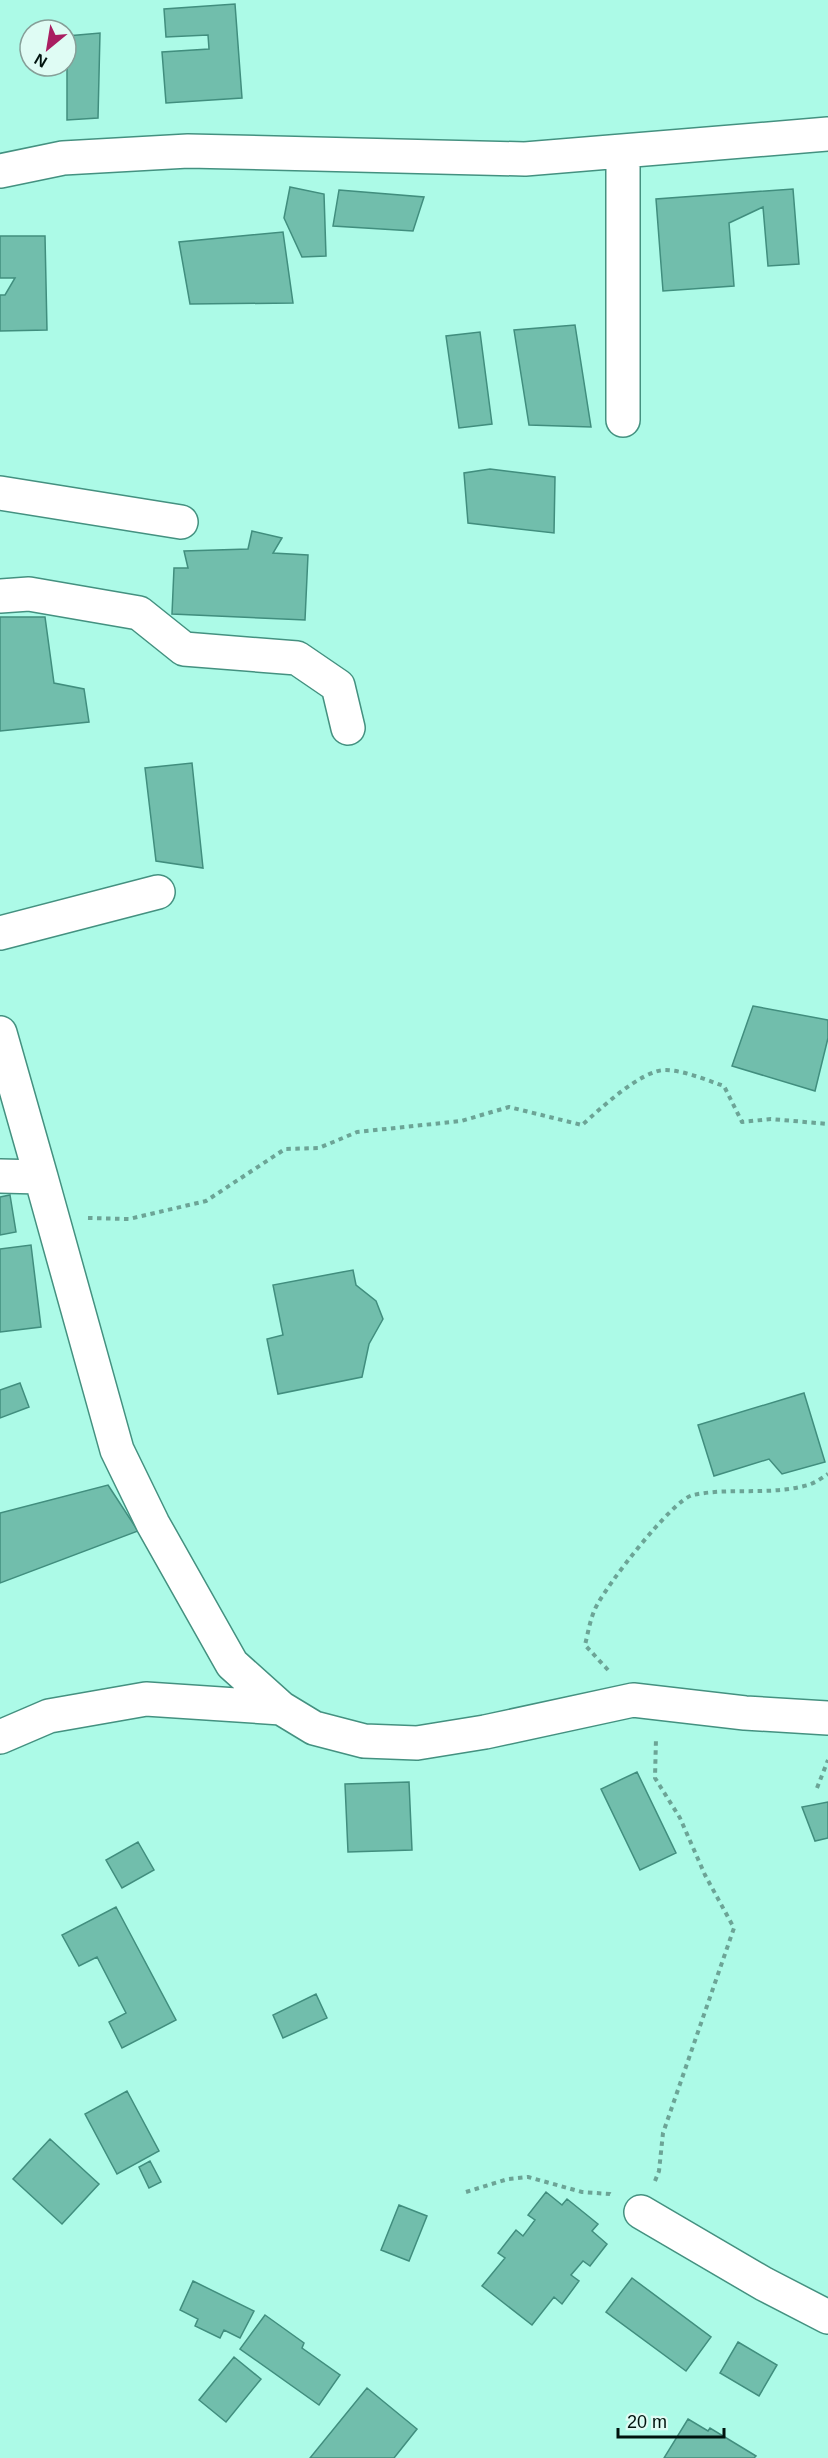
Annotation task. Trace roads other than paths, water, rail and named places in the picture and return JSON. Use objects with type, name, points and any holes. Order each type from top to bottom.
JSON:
[{"type":"street","points":[[0,171],[63,158],[188,151],[525,159],[828,134]]},
{"type":"street","points":[[623,152],[623,420]]},
{"type":"street","points":[[0,493],[181,522]]},
{"type":"street","points":[[0,596],[29,594],[139,613],[184,649],[297,658],[338,686],[348,728]]},
{"type":"street","points":[[0,933],[158,892]]},
{"type":"street","points":[[0,1034],[117,1450],[153,1524],[232,1664],[281,1708],[314,1728],[364,1741],[417,1743],[485,1732],[633,1700],[745,1713],[828,1718]]},
{"type":"street","points":[[0,1176],[41,1177]]},
{"type":"street","points":[[0,1737],[49,1716],[146,1699],[281,1708]]},
{"type":"street","points":[[641,2212],[764,2284],[828,2317]]}]
